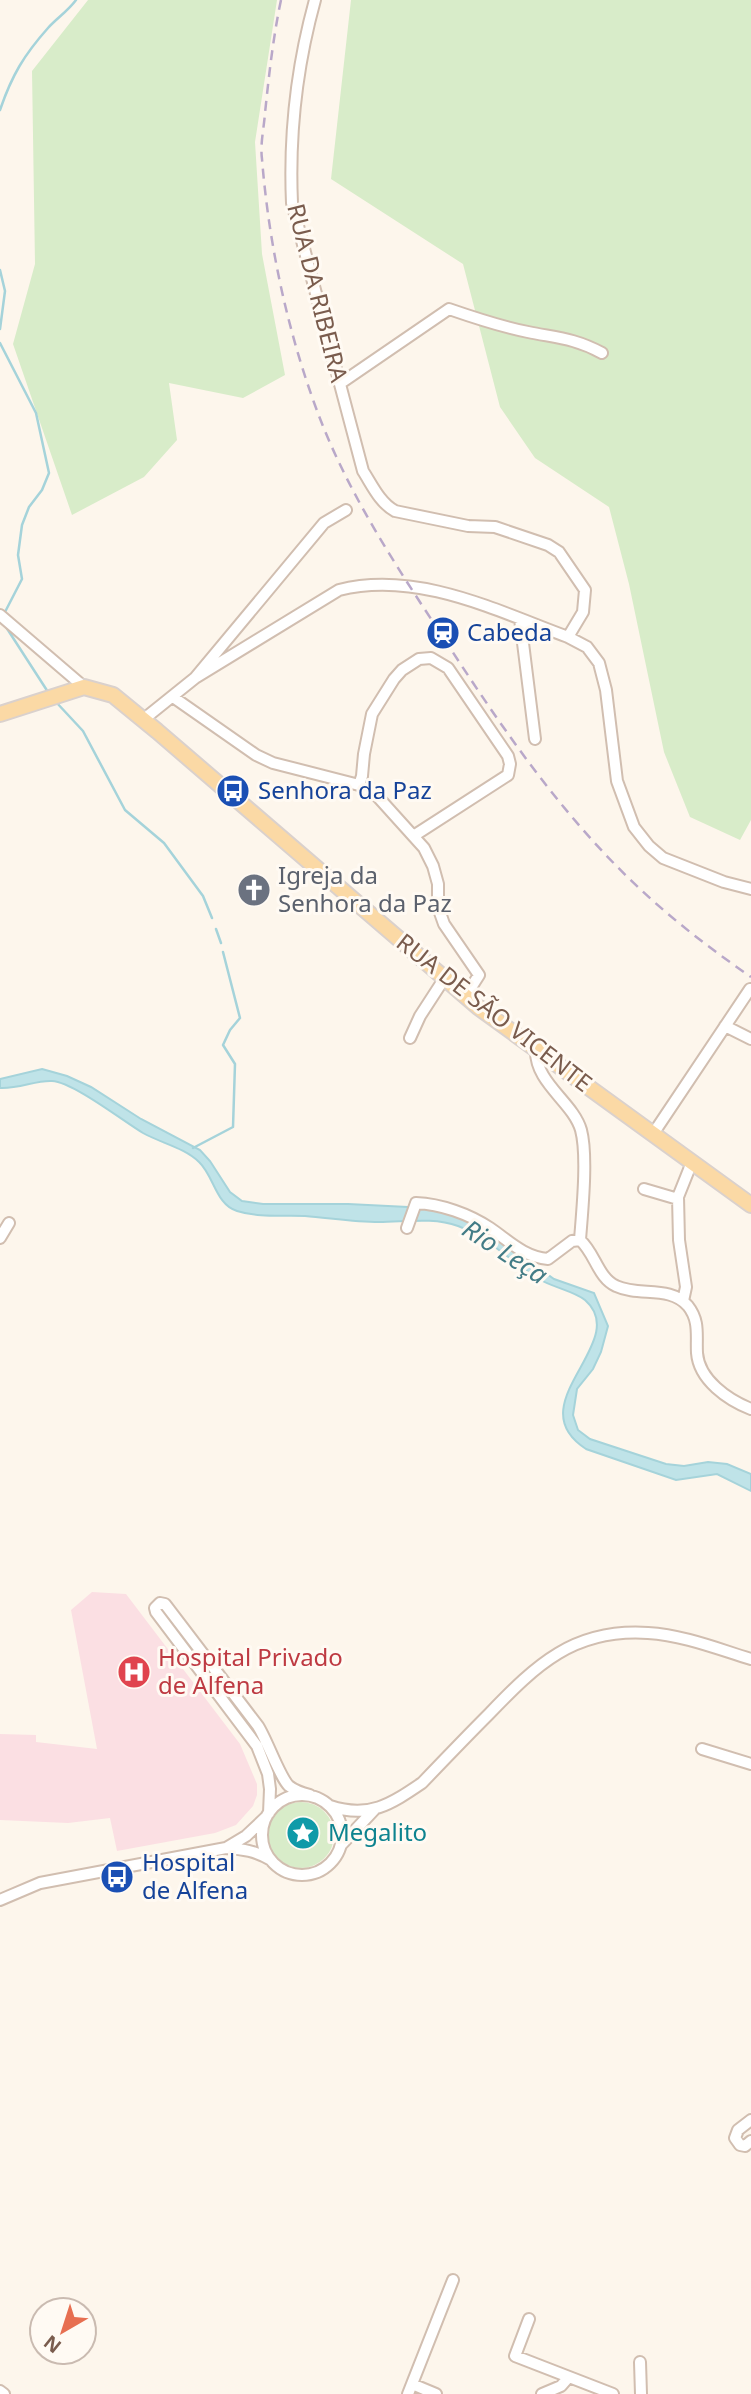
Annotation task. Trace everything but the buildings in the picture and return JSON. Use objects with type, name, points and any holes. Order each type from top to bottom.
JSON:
[{"type":"main road","points":[[0,714],[84,687]]},
{"type":"main road","name":"RUA DE SÃO VICENTE","points":[[84,687],[113,695],[144,719],[465,997],[751,1205]]},
{"type":"street","name":"RUA DA RIBEIRA","points":[[315,0],[303,43],[290,162],[292,203],[363,471],[379,497],[395,511],[468,526],[495,527],[548,545],[559,552],[585,590],[583,612],[568,637]]},
{"type":"street","points":[[341,383],[449,309],[529,332],[560,336],[601,352]]},
{"type":"street","points":[[195,678],[324,523],[346,510]]},
{"type":"street","points":[[144,719],[195,678],[339,590],[361,584],[438,591],[568,637],[587,647],[599,663],[606,690],[617,781],[634,827],[663,858],[724,882],[751,889]]},
{"type":"street","points":[[0,615],[84,687]]},
{"type":"street","points":[[520,619],[535,740]]},
{"type":"street","points":[[359,785],[372,714],[394,679],[419,659],[431,658],[448,668],[508,756],[510,770],[509,775],[415,835]]},
{"type":"street","points":[[173,697],[256,755],[273,763],[359,785],[378,797],[415,835],[425,848],[433,866],[438,884],[438,907],[444,923],[479,975],[465,997]]},
{"type":"street","points":[[410,1038],[420,1016],[444,979]]},
{"type":"street","points":[[653,1134],[750,989]]},
{"type":"street","points":[[725,1026],[751,1039]]},
{"type":"street","points":[[536,1050],[540,1068],[582,1133],[583,1202],[580,1240],[591,1251],[608,1281],[617,1287],[662,1293],[683,1301],[694,1314],[698,1327],[697,1354],[699,1366],[705,1376],[730,1399],[751,1409]]},
{"type":"street","points":[[683,1301],[686,1287],[679,1240],[678,1199],[680,1187],[692,1162]]},
{"type":"street","points":[[644,1189],[678,1199]]},
{"type":"street","points":[[407,1228],[416,1203],[429,1203],[474,1218],[534,1258],[548,1259],[572,1241],[580,1240]]},
{"type":"street","points":[[0,1238],[9,1223]]},
{"type":"street","points":[[271,1860],[263,1844],[263,1826],[270,1789],[268,1774],[257,1746],[156,1612],[155,1608],[160,1603],[165,1604],[263,1734],[285,1781],[291,1788],[346,1811],[374,1810]]},
{"type":"street","points":[[0,1900],[40,1883],[226,1848],[260,1853],[289,1872],[310,1874],[330,1864],[341,1845],[374,1810],[422,1783],[528,1673],[575,1644],[618,1634],[650,1633],[685,1639],[751,1659]]},
{"type":"street","points":[[193,1661],[204,1662],[220,1684],[229,1688]]},
{"type":"street","points":[[702,1749],[751,1764]]},
{"type":"street","points":[[226,1848],[246,1836],[286,1798],[310,1795]]},
{"type":"street","points":[[330,1806],[341,1824],[341,1845]]},
{"type":"street","points":[[751,2120],[737,2130],[735,2138],[740,2145],[745,2146],[751,2141]]},
{"type":"street","points":[[436,2394],[410,2389],[453,2280]]},
{"type":"street","points":[[529,2319],[515,2357],[613,2394]]},
{"type":"street","points":[[640,2362],[641,2394]]},
{"type":"street","points":[[542,2394],[561,2386],[568,2378]]},
{"type":"shaded area","name":"Hospital Privado de Alfena","points":[[92,1592],[126,1594],[240,1744],[257,1784],[257,1795],[253,1806],[236,1825],[215,1833],[117,1851],[110,1818],[68,1823],[0,1820],[0,1734],[36,1735],[36,1742],[97,1749],[71,1610]]},
{"type":"green space","points":[[88,0],[277,0],[255,142],[262,254],[285,375],[243,398],[169,383],[177,440],[144,477],[72,515],[13,344],[35,264],[32,71]]},
{"type":"green space","points":[[351,0],[751,0],[751,820],[740,840],[690,817],[664,752],[629,584],[609,507],[535,458],[500,407],[463,264],[331,179]]},
{"type":"green space","points":[[301,1802],[324,1812],[334,1835],[324,1858],[301,1868],[278,1858],[268,1835],[278,1812]]},
{"type":"water","name":"Rio Leça","points":[[42,1069],[91,1087],[141,1119],[200,1150],[230,1192],[242,1201],[263,1204],[428,1208],[475,1222],[554,1279],[594,1293],[608,1326],[593,1369],[577,1389],[573,1415],[578,1430],[590,1439],[666,1464],[727,1464],[751,1474],[751,1491],[717,1474],[676,1480],[586,1449],[568,1431],[563,1413],[568,1393],[596,1335],[596,1317],[585,1300],[537,1278],[479,1236],[458,1226],[439,1222],[370,1222],[237,1211],[224,1203],[204,1168],[193,1157],[143,1133],[72,1088],[52,1081],[0,1088],[0,1079]]},
{"type":"waterway","points":[[0,110],[25,57],[48,28],[76,0]]},
{"type":"waterway","points":[[0,270],[5,291],[0,329]]},
{"type":"waterway","points":[[0,343],[36,413],[49,473],[22,525],[18,555],[22,579],[5,612]]},
{"type":"waterway","points":[[6,627],[48,692]]},
{"type":"waterway","points":[[56,702],[83,731],[125,810],[164,843],[203,896],[212,918]]},
{"type":"waterway","points":[[216,929],[221,943]]},
{"type":"waterway","points":[[193,1148],[233,1127],[235,1064],[223,1045],[240,1018],[223,952]]},
{"type":"railway","points":[[281,0],[261,148],[265,192],[289,322],[319,416],[344,472],[373,526],[422,605],[507,733],[556,798],[639,888],[694,935],[751,977]]},
{"type":"place","name":"Cabeda","points":[[443,633]]},
{"type":"place","name":"Senhora da Paz","points":[[233,791]]},
{"type":"place","name":"Igreja da Senhora da Paz","points":[[254,890]]},
{"type":"place","name":"Hospital Privado de Alfena","points":[[134,1672]]},
{"type":"place","name":"Megalito","points":[[303,1833]]},
{"type":"place","name":"Hospital de Alfena","points":[[117,1877]]}]
